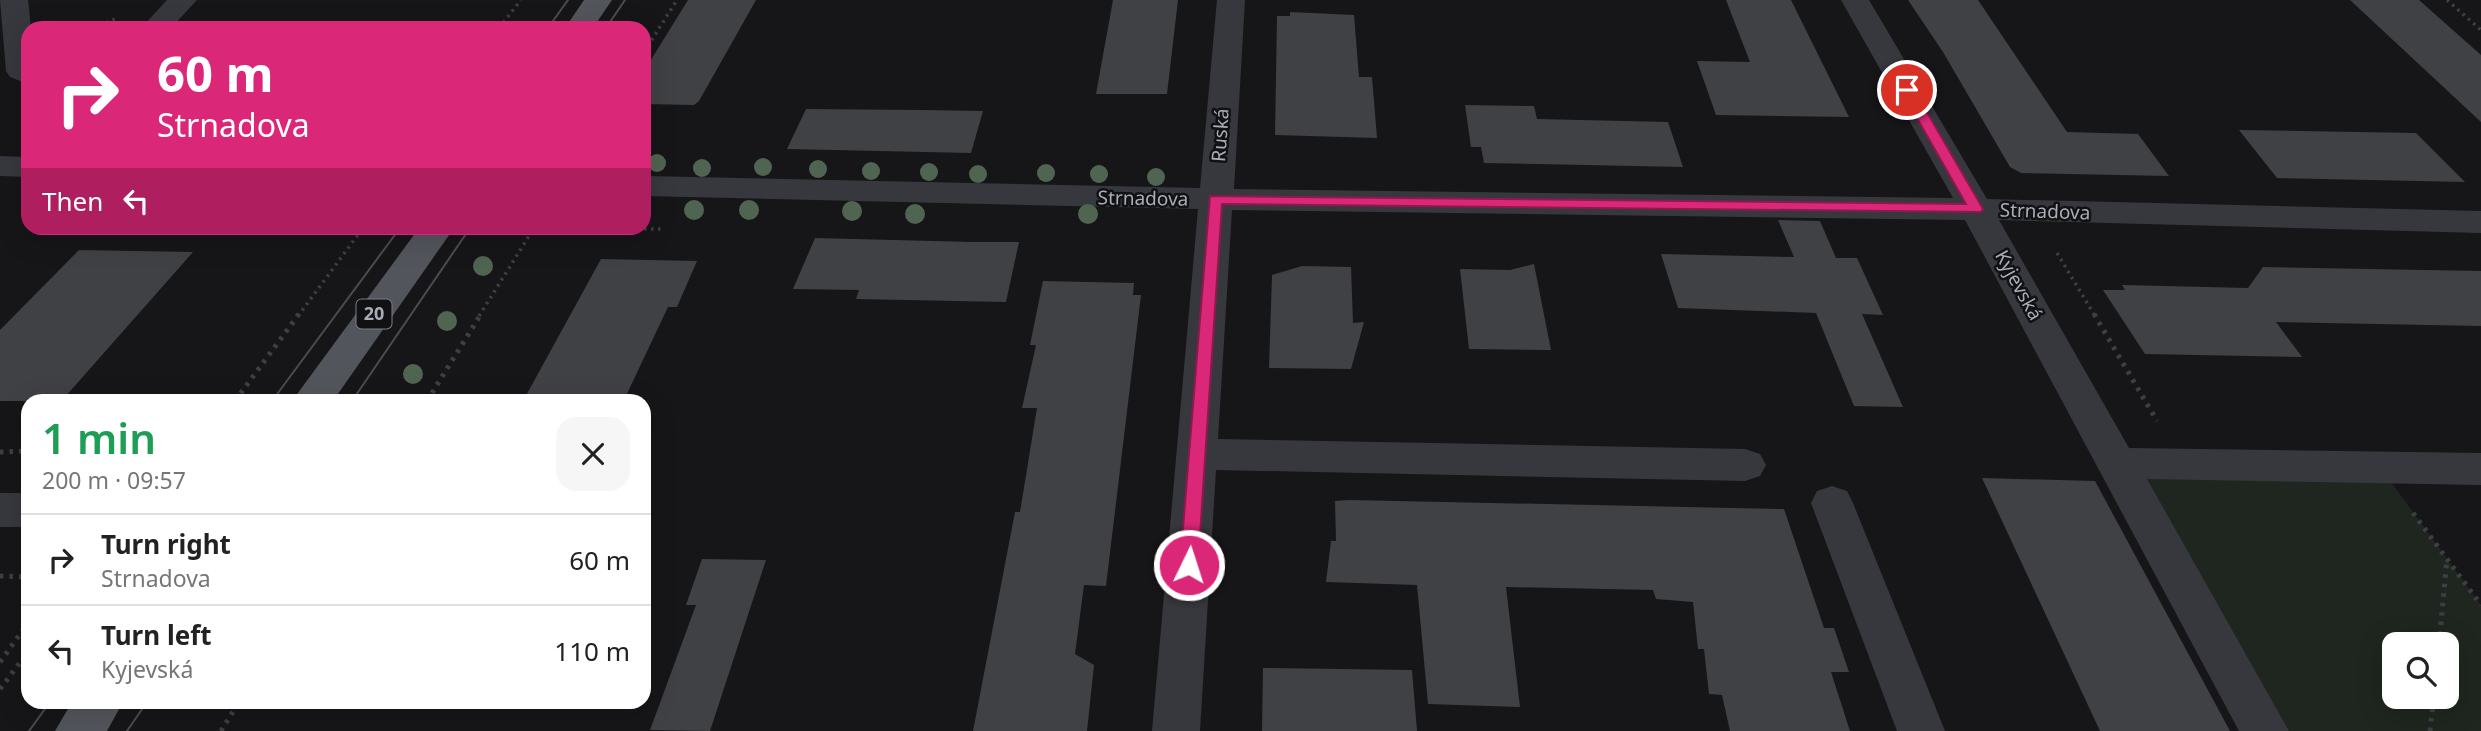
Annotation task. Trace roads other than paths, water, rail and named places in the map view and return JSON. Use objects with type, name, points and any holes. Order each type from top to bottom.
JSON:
[{"type":"main road","points":[[584,21],[598,0]]},
{"type":"main road","name":"20","points":[[317,394],[431,235]]},
{"type":"main road","points":[[79,731],[94,709]]},
{"type":"street","points":[[14,0],[21,71]]},
{"type":"street","points":[[162,21],[183,0]]},
{"type":"street","name":"Ruská","points":[[1176,731],[1230,0]]},
{"type":"street","name":"Kyjevská","points":[[1855,0],[1976,209],[2264,731]]},
{"type":"street","name":"Strnadova","points":[[651,186],[1215,200],[1976,209],[2481,222]]},
{"type":"street","points":[[1198,454],[1745,465]]},
{"type":"street","points":[[2117,463],[2481,469]]},
{"type":"street","points":[[1832,503],[1921,731]]},
{"type":"street","points":[[0,510],[21,510]]},
{"type":"tram line","points":[[553,21],[568,0]]},
{"type":"tram line","points":[[611,21],[625,0]]},
{"type":"tram line","points":[[277,394],[395,235]]},
{"type":"tram line","points":[[357,394],[465,235]]},
{"type":"tram line","points":[[29,731],[45,709]]},
{"type":"tram line","points":[[127,731],[142,709]]}]
